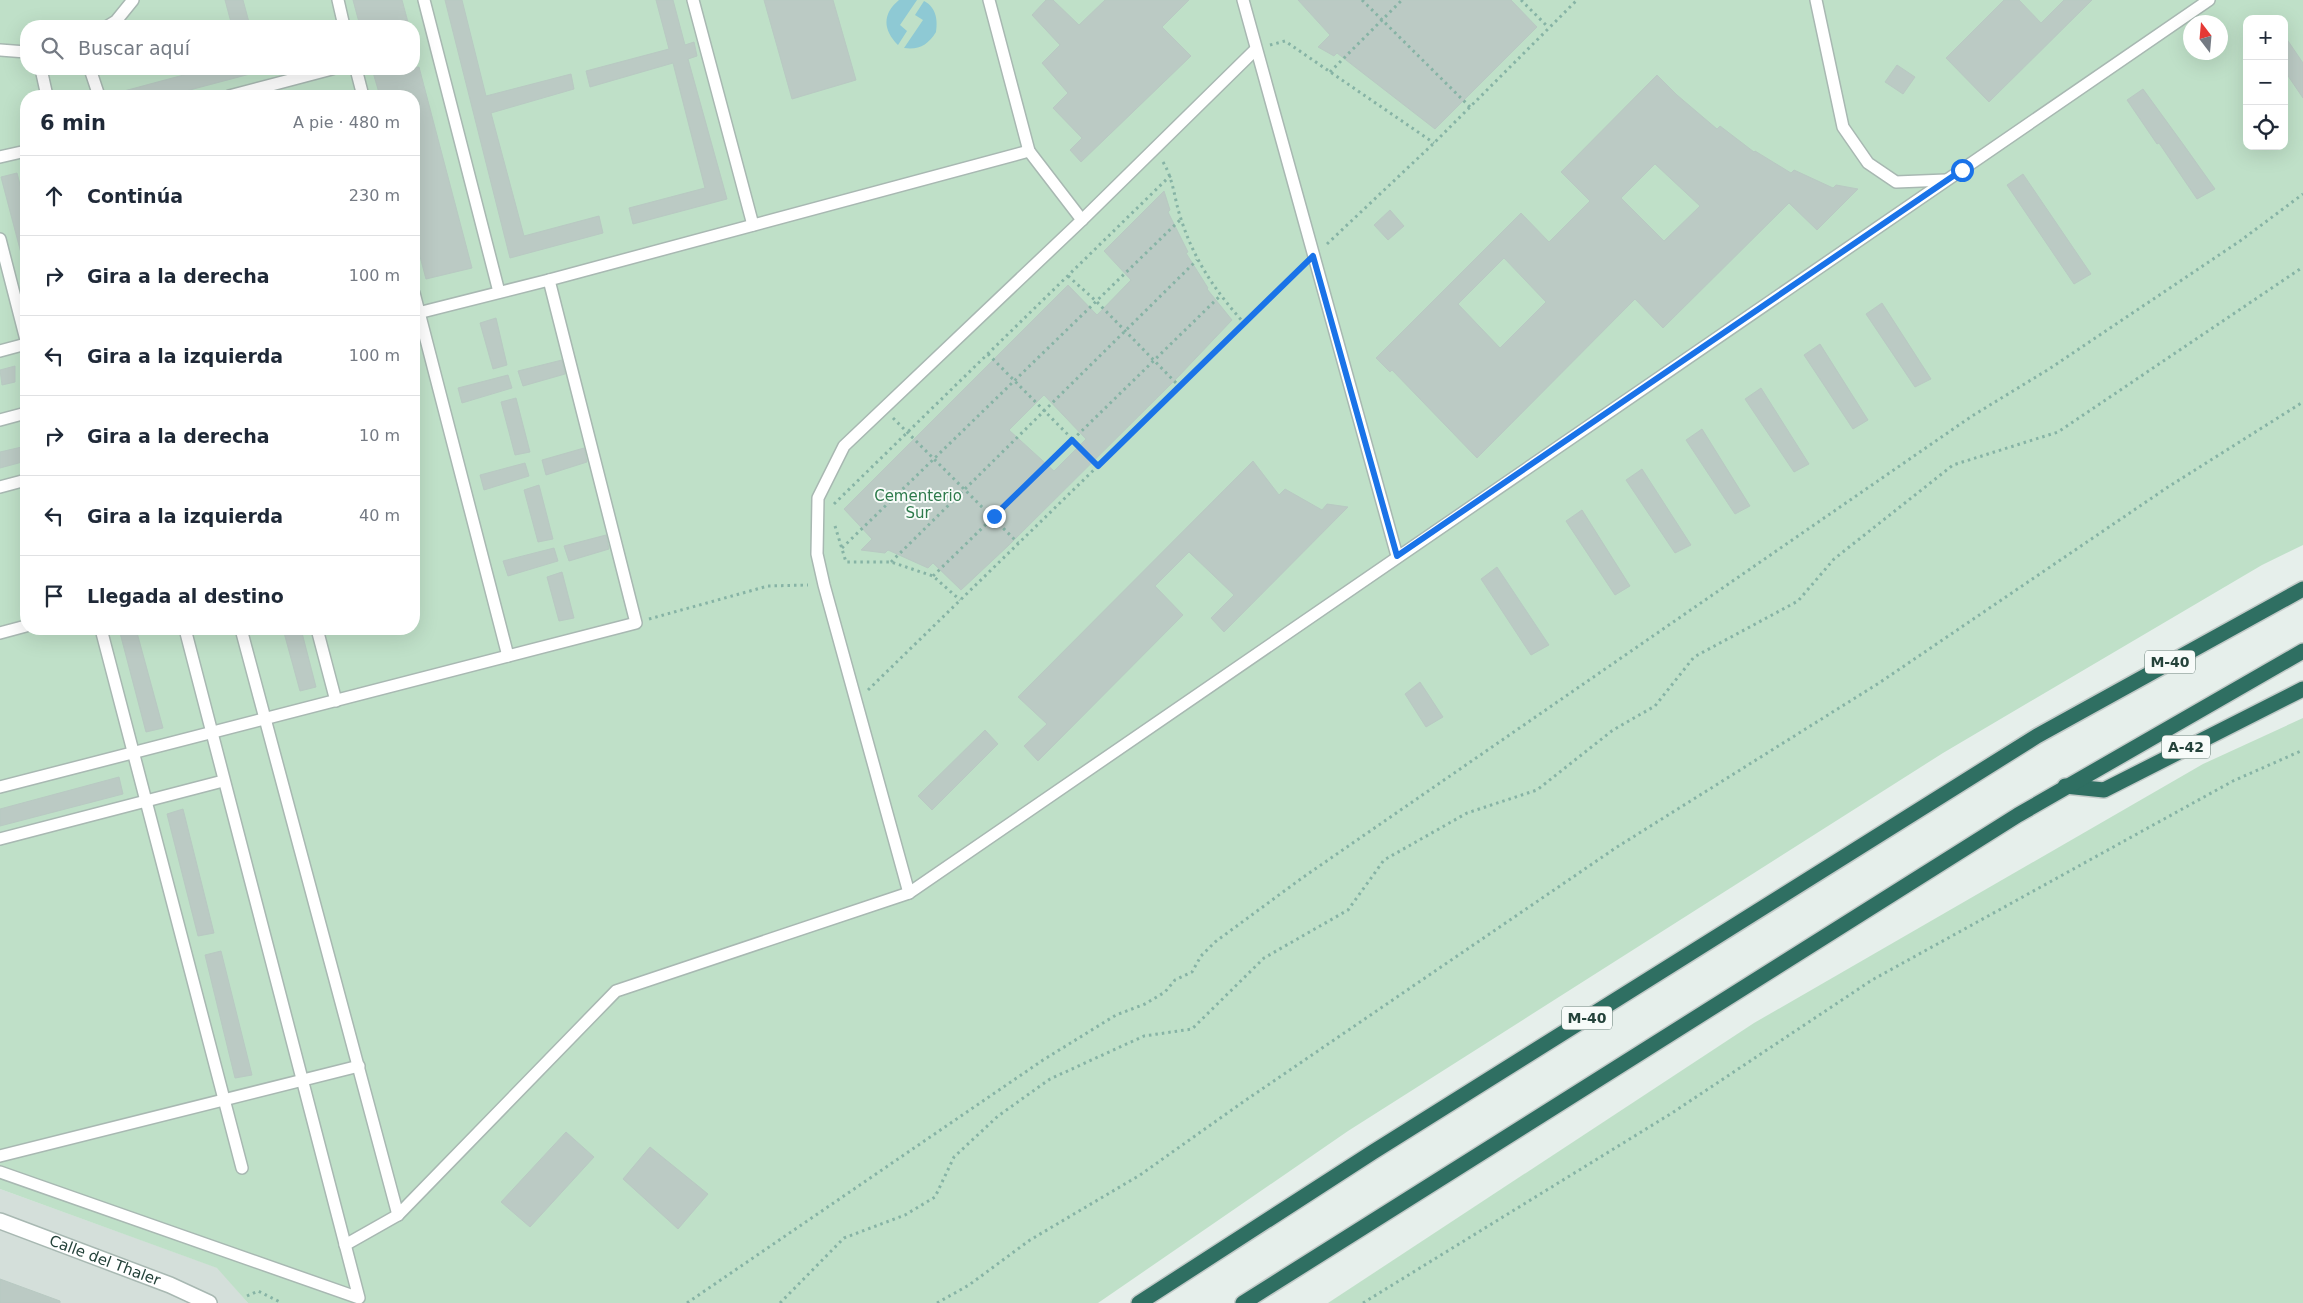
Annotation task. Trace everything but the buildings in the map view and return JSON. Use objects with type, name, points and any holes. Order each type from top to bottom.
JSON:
[{"type":"highway","name":"M-40","points":[[1139,1303],[1373,1152],[2037,736],[2303,588]]},
{"type":"highway","points":[[1243,1303],[1887,896],[2065,786],[2303,651]]},
{"type":"highway","name":"A-42","points":[[2065,786],[2104,790],[2211,733],[2303,689]]},
{"type":"street","name":"Calle del Thaler","points":[[0,1221],[170,1285],[209,1303]]},
{"type":"lane","points":[[117,20],[132,0]]},
{"type":"lane","points":[[338,0],[343,20]]},
{"type":"lane","points":[[424,0],[500,292]]},
{"type":"lane","points":[[693,0],[753,225]]},
{"type":"lane","points":[[989,0],[1028,151],[1082,220]]},
{"type":"lane","points":[[1243,0],[1255,50],[1397,556]]},
{"type":"lane","points":[[1816,0],[1843,127],[1868,163],[1896,182],[1946,180]]},
{"type":"lane","points":[[345,1245],[398,1215],[616,991],[909,893],[2209,0]]},
{"type":"lane","points":[[0,50],[20,52]]},
{"type":"lane","points":[[909,893],[824,585],[817,554],[818,498],[844,446],[1082,220],[1255,50]]},
{"type":"lane","points":[[42,75],[46,90]]},
{"type":"lane","points":[[92,75],[97,90]]},
{"type":"lane","points":[[252,90],[309,75]]},
{"type":"lane","points":[[358,75],[361,90]]},
{"type":"lane","points":[[420,312],[549,280],[1028,151]]},
{"type":"lane","points":[[0,158],[20,152]]},
{"type":"lane","points":[[0,239],[20,318]]},
{"type":"lane","points":[[0,786],[264,720],[636,623],[549,280]]},
{"type":"lane","points":[[420,328],[508,656]]},
{"type":"lane","points":[[0,351],[20,344]]},
{"type":"lane","points":[[0,420],[20,415]]},
{"type":"lane","points":[[0,487],[20,482]]},
{"type":"lane","points":[[0,633],[20,628]]},
{"type":"lane","points":[[103,635],[242,1168]]},
{"type":"lane","points":[[0,1172],[359,1298],[187,635]]},
{"type":"lane","points":[[243,635],[398,1215]]},
{"type":"lane","points":[[319,635],[336,701]]},
{"type":"lane","points":[[0,839],[223,781]]},
{"type":"lane","points":[[0,1156],[359,1066]]},
{"type":"path","points":[[1362,0],[1470,107]]},
{"type":"path","points":[[1330,72],[1402,0]]},
{"type":"path","points":[[1521,0],[1548,28]]},
{"type":"path","points":[[856,701],[1313,256],[1434,143],[1577,0]]},
{"type":"path","points":[[1255,50],[1285,41],[1434,143]]},
{"type":"path","points":[[1154,148],[1171,175],[1181,219],[1197,260],[1220,296],[1244,323]]},
{"type":"path","points":[[818,520],[1171,175]]},
{"type":"path","points":[[687,1303],[1043,1060],[1116,1015],[1145,1004],[1165,992],[1175,980],[1192,972],[1201,956],[1215,942],[1302,878],[1964,422],[2058,364],[2240,241],[2303,194]]},
{"type":"path","points":[[842,548],[1181,219]]},
{"type":"path","points":[[891,562],[1197,260]]},
{"type":"path","points":[[780,1303],[844,1238],[905,1215],[935,1197],[954,1157],[998,1116],[1050,1079],[1144,1036],[1192,1029],[1264,958],[1348,910],[1384,860],[1467,813],[1537,790],[1612,730],[1655,706],[1694,657],[1798,601],[1834,559],[1953,464],[2058,432],[2303,267]]},
{"type":"path","points":[[1068,276],[1096,301],[1179,386]]},
{"type":"path","points":[[933,576],[1220,296]]},
{"type":"path","points":[[988,354],[1098,466]]},
{"type":"path","points":[[937,1303],[968,1285],[1030,1240],[1140,1175],[1243,1102],[1617,847],[1879,683],[2168,487],[2303,402]]},
{"type":"path","points":[[884,408],[994,516],[1018,543]]},
{"type":"path","points":[[834,524],[846,562],[891,562],[933,576],[960,600]]},
{"type":"path","points":[[636,623],[768,586],[824,585]]},
{"type":"path","points":[[1363,1303],[1672,1113],[1872,980],[2233,781],[2303,750]]},
{"type":"path","points":[[247,1296],[258,1291],[282,1303]]},
{"type":"shaded area","points":[[0,1189],[218,1268],[248,1303],[0,1303]]},
{"type":"green space","name":"Cementerio Sur","points":[[0,0],[2303,0],[2303,545],[2262,565],[1943,753],[1348,1131],[1098,1303],[248,1303],[217,1268],[0,1189]]},
{"type":"green space","points":[[2303,718],[2303,1303],[1328,1303],[1754,1023],[2203,764]]},
{"type":"water","points":[[899,0],[917,0],[900,25],[907,31],[898,45],[889,34],[886,22],[893,5]]},
{"type":"water","points":[[924,1],[934,10],[937,23],[936,32],[923,46],[904,48],[923,20],[915,15]]},
{"type":"route","points":[[994,516],[1072,440],[1098,466],[1313,256],[1397,556],[1962,170]]}]
